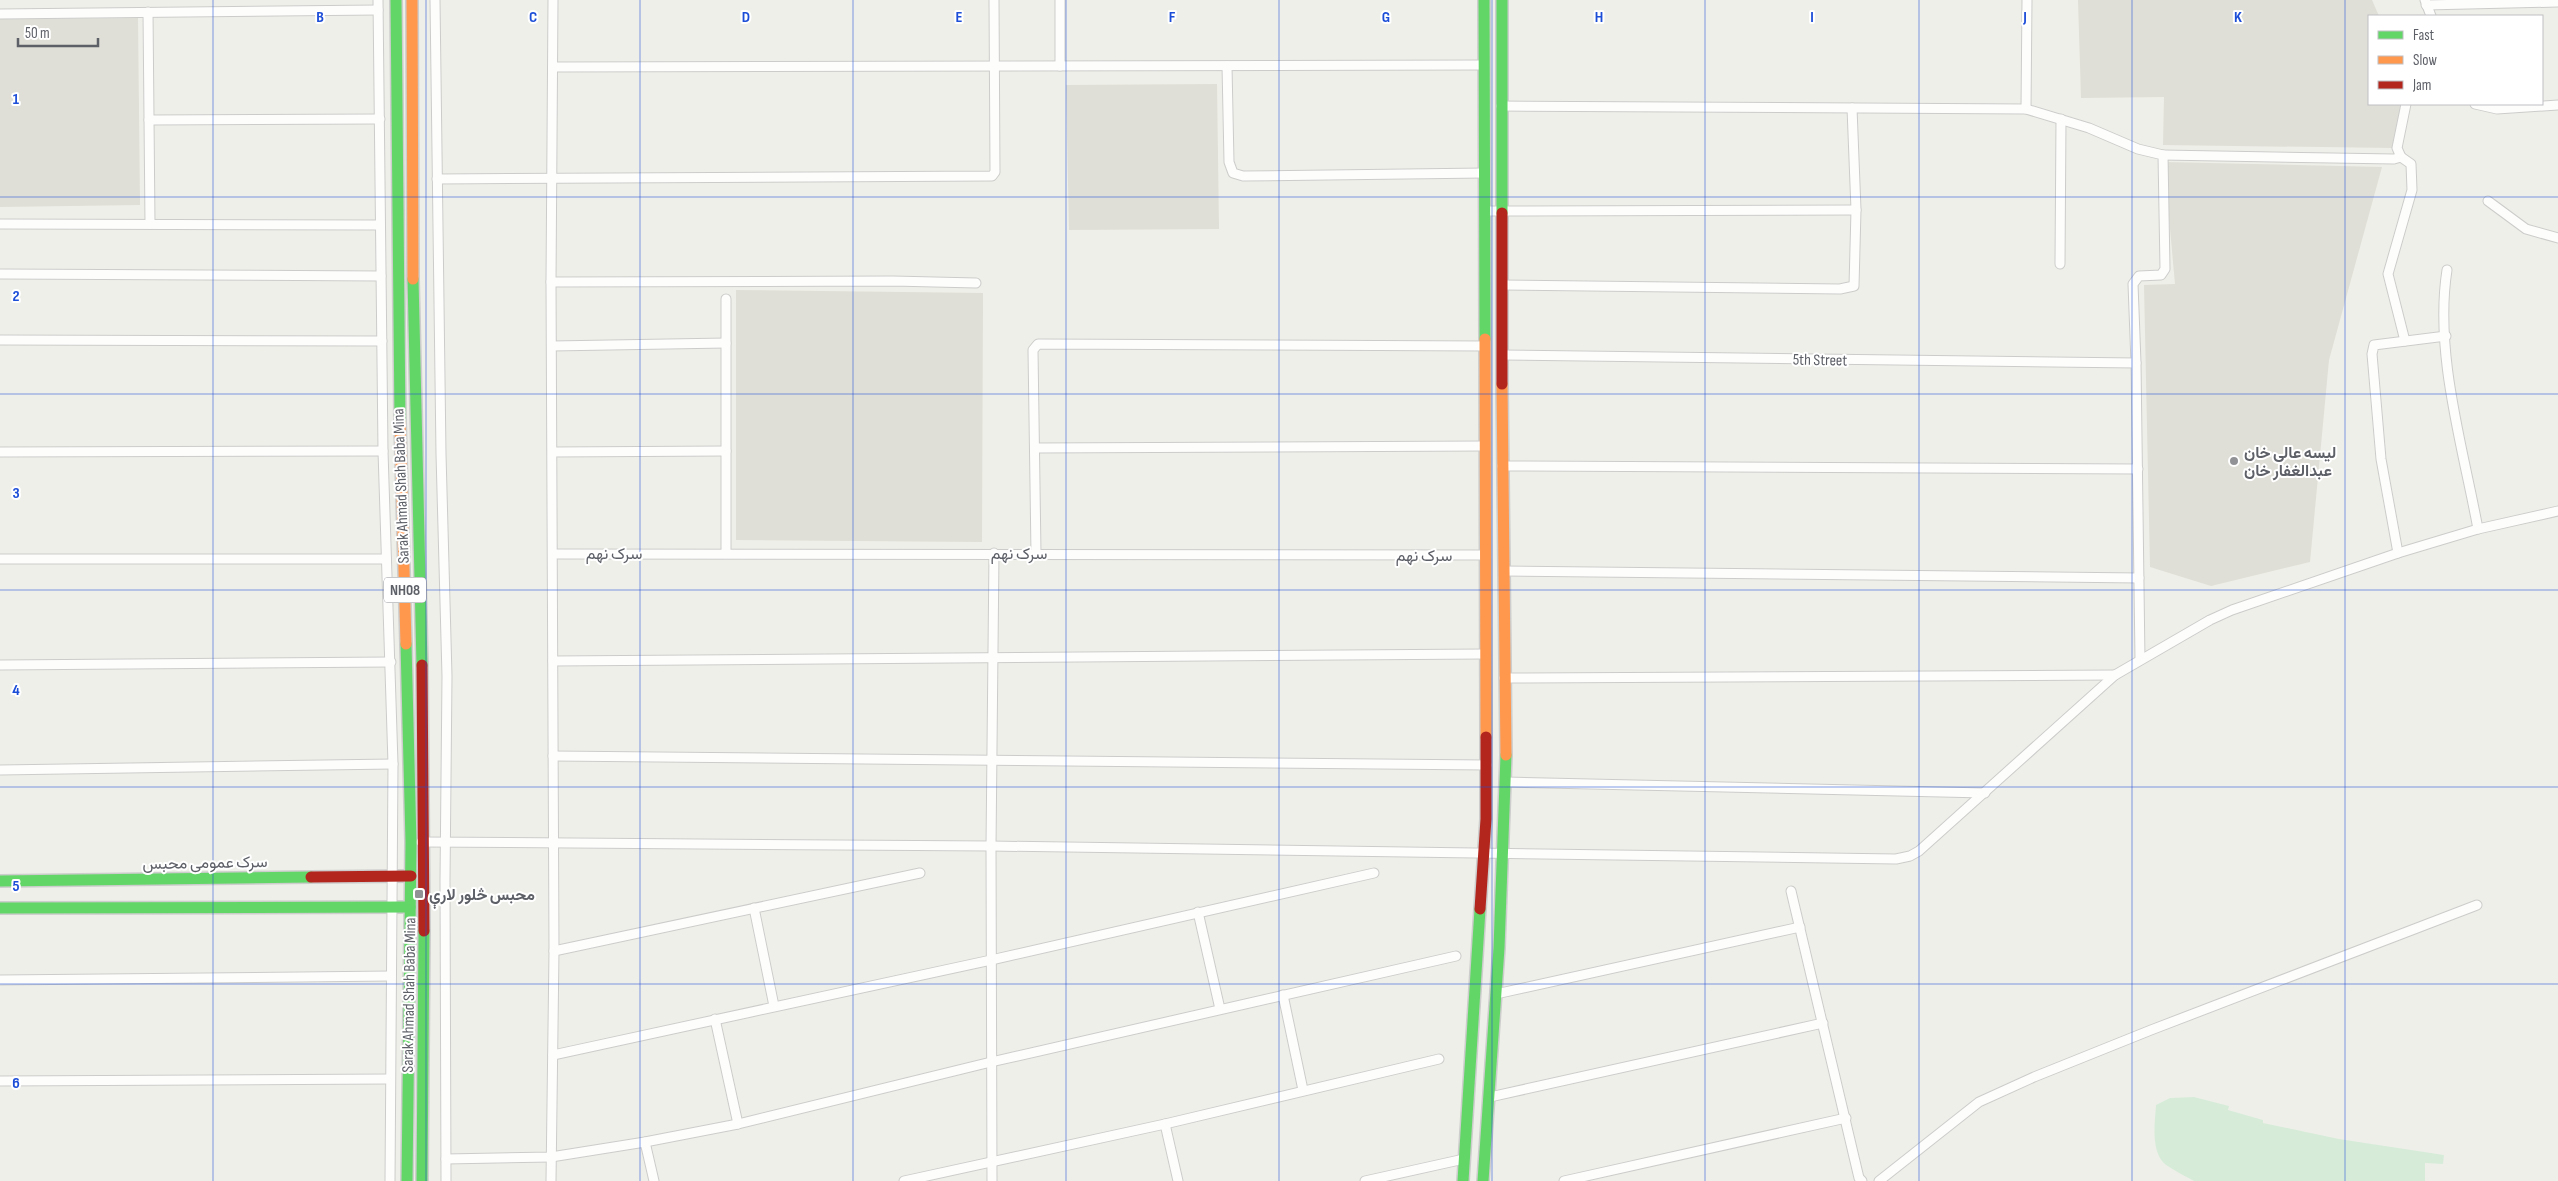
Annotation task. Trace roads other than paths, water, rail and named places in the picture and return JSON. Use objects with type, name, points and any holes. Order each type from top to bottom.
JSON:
[{"type":"main road","name":"NH08","points":[[396,0],[398,351],[411,842],[408,1181]]},
{"type":"main road","name":"Sarak Ahmad Shah Baba Mina","points":[[412,0],[412,351],[421,618],[425,842],[422,1181]]},
{"type":"main road","points":[[1463,1181],[1485,853],[1484,0]]},
{"type":"main road","points":[[1483,1181],[1496,994],[1506,782],[1504,678],[1505,570],[1502,466],[1502,0]]},
{"type":"main road","name":"سرک عمومی محبس","points":[[0,881],[411,876]]},
{"type":"main road","points":[[0,908],[410,907]]},
{"type":"street","points":[[378,0],[383,451],[393,764],[390,1181]]},
{"type":"street","points":[[436,0],[437,178],[447,676],[446,1181]]},
{"type":"street","points":[[551,1181],[554,951],[551,282],[553,0]]},
{"type":"street","points":[[437,178],[992,176],[996,172],[994,0]]},
{"type":"street","points":[[1060,0],[1060,66]]},
{"type":"street","points":[[2026,108],[2028,0]]},
{"type":"street","points":[[2431,15],[2426,2],[2558,2]]},
{"type":"street","points":[[0,14],[378,10]]},
{"type":"street","points":[[148,12],[150,224]]},
{"type":"street","points":[[1227,66],[1229,162],[1233,173],[1243,176],[1484,173]]},
{"type":"street","points":[[553,67],[1484,66]]},
{"type":"street","points":[[2405,341],[2388,274],[2412,190],[2411,164],[2401,157],[2397,148],[2406,105]]},
{"type":"street","points":[[2479,105],[2497,110],[2558,105]]},
{"type":"street","points":[[1501,106],[2026,108],[2062,119],[2138,149],[2163,155],[2401,157]]},
{"type":"street","points":[[1503,285],[1840,289],[1854,286],[1856,210],[1852,108]]},
{"type":"street","points":[[149,120],[380,119]]},
{"type":"street","points":[[2060,264],[2062,119]]},
{"type":"street","points":[[2140,660],[2138,469],[2133,284],[2138,276],[2161,275],[2165,269],[2163,155]]},
{"type":"street","points":[[2488,201],[2526,228],[2558,238]]},
{"type":"street","points":[[1484,211],[1856,210]]},
{"type":"street","points":[[0,224],[380,225]]},
{"type":"street","points":[[2447,270],[2443,296],[2448,382],[2478,529]]},
{"type":"street","points":[[0,274],[381,276]]},
{"type":"street","points":[[551,282],[894,281],[976,283]]},
{"type":"street","points":[[726,300],[726,552]]},
{"type":"street","points":[[2398,553],[2381,459],[2372,354],[2374,345],[2446,336]]},
{"type":"street","points":[[0,340],[382,341]]},
{"type":"street","points":[[552,346],[726,343]]},
{"type":"street","points":[[1036,553],[1033,350],[1038,344],[1484,346]]},
{"type":"street","name":"5th Street","points":[[1503,355],[2136,363]]},
{"type":"street","points":[[1035,448],[1485,446]]},
{"type":"street","points":[[0,452],[383,451]]},
{"type":"street","points":[[553,452],[726,451]]},
{"type":"street","points":[[1502,466],[2138,469]]},
{"type":"street","points":[[411,842],[991,846],[1896,859],[1910,856],[1919,851],[1985,794],[2115,675],[2210,620],[2232,610],[2398,553],[2478,529],[2558,511]]},
{"type":"street","name":"سرک نهم","points":[[553,554],[726,552],[1485,555]]},
{"type":"street","points":[[992,1181],[991,761],[994,553]]},
{"type":"street","points":[[0,559],[386,559]]},
{"type":"street","points":[[1505,570],[2138,578]]},
{"type":"street","points":[[553,661],[1485,654]]},
{"type":"street","points":[[0,665],[391,662]]},
{"type":"street","points":[[1504,678],[2115,675]]},
{"type":"street","points":[[553,756],[1486,765]]},
{"type":"street","points":[[0,770],[393,764]]},
{"type":"street","points":[[1506,782],[1985,794]]},
{"type":"street","points":[[554,951],[920,872]]},
{"type":"street","points":[[553,1055],[991,960],[1374,873]]},
{"type":"street","points":[[1791,891],[1859,1178],[1862,1181]]},
{"type":"street","points":[[1879,1181],[1980,1102],[1988,1098],[2151,1030],[2477,905]]},
{"type":"street","points":[[754,908],[774,1006]]},
{"type":"street","points":[[1198,912],[1220,1009]]},
{"type":"street","points":[[1496,994],[1800,927]]},
{"type":"street","points":[[446,1159],[551,1157],[645,1142],[738,1124],[991,1062],[1456,956]]},
{"type":"street","points":[[0,980],[391,976]]},
{"type":"street","points":[[1283,995],[1303,1090]]},
{"type":"street","points":[[715,1019],[738,1124]]},
{"type":"street","points":[[1490,1097],[1823,1023]]},
{"type":"street","points":[[904,1181],[1165,1124],[1438,1059]]},
{"type":"street","points":[[0,1080],[390,1079]]},
{"type":"street","points":[[1564,1181],[1846,1118]]},
{"type":"street","points":[[1165,1124],[1178,1181]]},
{"type":"street","points":[[645,1142],[654,1181]]},
{"type":"street","points":[[1365,1181],[1464,1159]]},
{"type":"place","name":"لیسه عالی خان عبدالغفار خان","points":[[2234,461]]},
{"type":"place","name":"محبس څلور لارې","points":[[419,894]]}]
